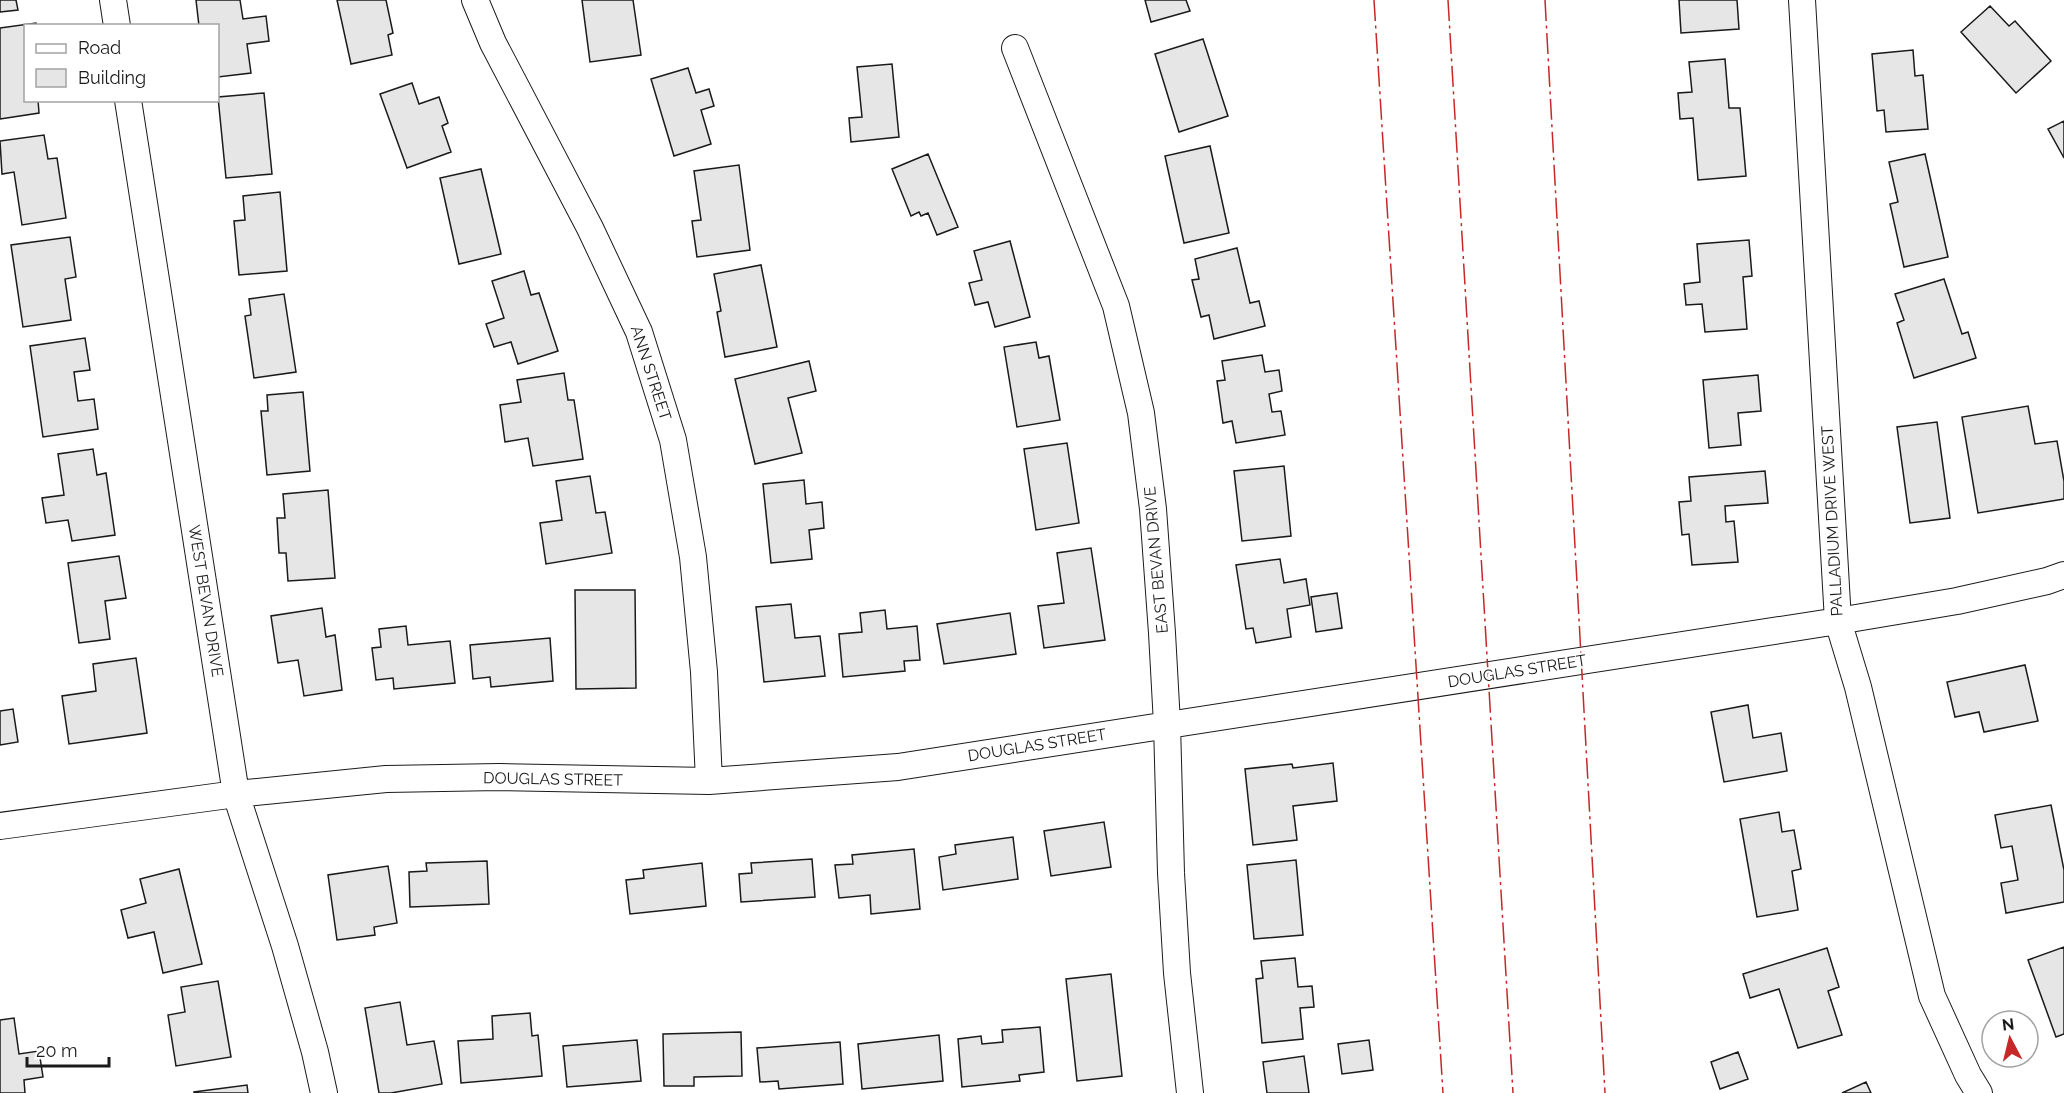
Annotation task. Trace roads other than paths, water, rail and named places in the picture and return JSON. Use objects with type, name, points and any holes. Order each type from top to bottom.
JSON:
[{"type":"street","points":[[113,0],[117,24]]},
{"type":"street","name":"ANN STREET","points":[[475,0],[493,43],[590,228],[639,332],[673,440],[693,557],[704,672],[709,781]]},
{"type":"street","name":"PALLADIUM DRIVE WEST","points":[[1802,0],[1838,621],[1858,687],[1932,996],[1978,1093]]},
{"type":"street","name":"EAST BEVAN DRIVE","points":[[1015,48],[1116,306],[1141,412],[1153,509],[1167,724],[1171,873],[1177,973],[1190,1093]]},
{"type":"street","name":"WEST BEVAN DRIVE","points":[[128,102],[236,794],[288,957],[324,1093]]},
{"type":"street","name":"DOUGLAS STREET","points":[[0,826],[236,794],[386,778],[499,777],[709,781],[898,767],[1838,621],[1958,601],[2048,581],[2064,575]]}]
